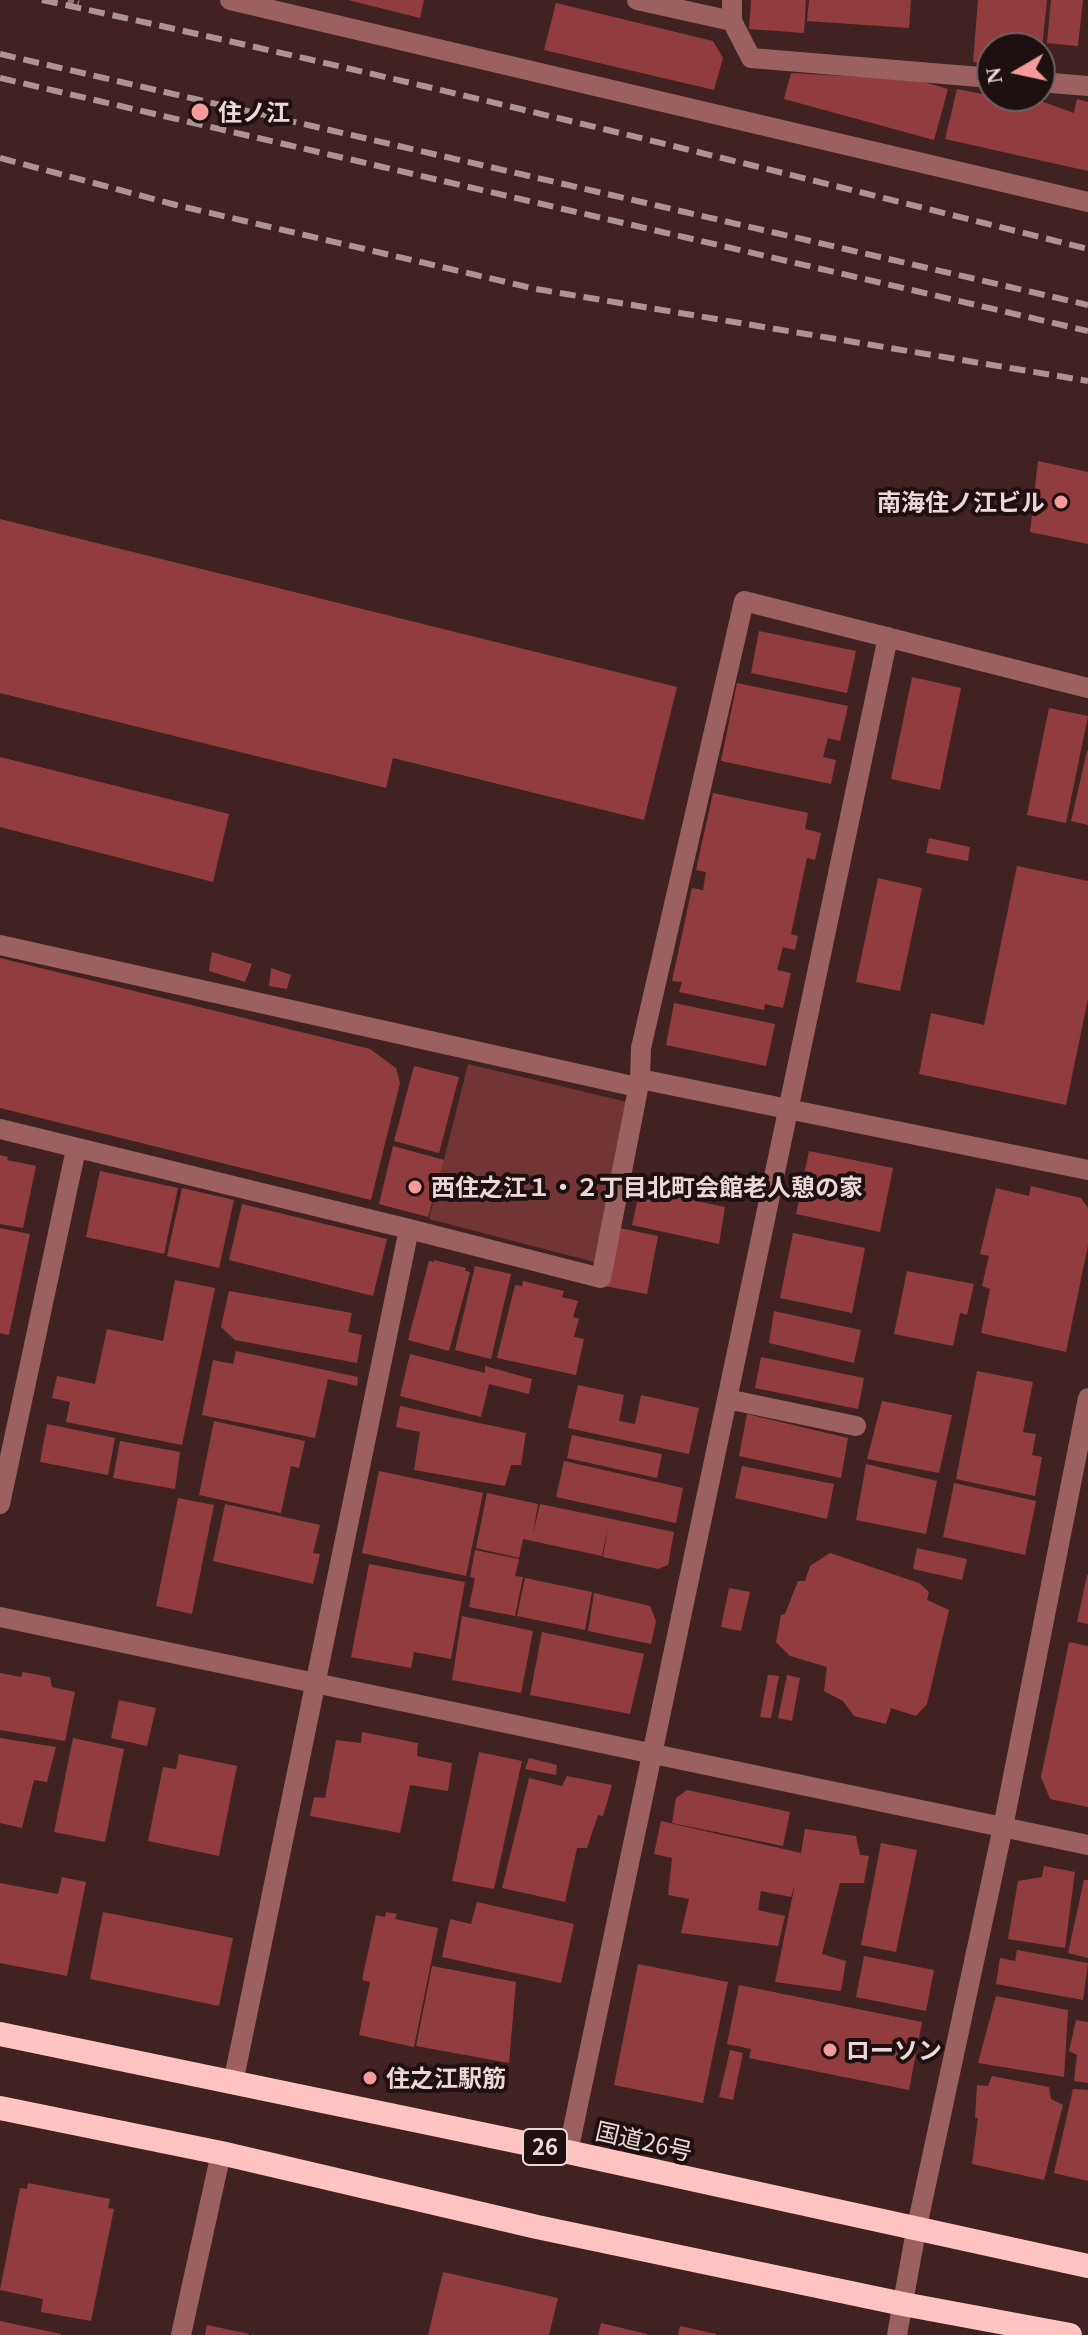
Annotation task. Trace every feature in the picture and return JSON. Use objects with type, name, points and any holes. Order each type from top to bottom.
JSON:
[{"type":"highway","name":"国道26号","points":[[0,2034],[568,2152],[916,2231],[1088,2266]]},
{"type":"highway","points":[[0,2108],[221,2153],[537,2227],[903,2304],[1070,2335]]},
{"type":"street","points":[[230,0],[1088,202]]},
{"type":"street","points":[[637,0],[732,21]]},
{"type":"street","points":[[732,0],[732,21],[751,58],[976,77]]},
{"type":"street","points":[[1056,83],[1088,86]]},
{"type":"street","points":[[0,1129],[601,1278],[638,1083],[641,1048],[744,601],[1088,688]]},
{"type":"street","points":[[568,2152],[888,637]]},
{"type":"street","points":[[0,945],[638,1083],[1088,1170]]},
{"type":"street","points":[[0,1504],[76,1149]]},
{"type":"street","points":[[233,2083],[409,1229]]},
{"type":"street","points":[[897,2335],[1088,1398]]},
{"type":"street","points":[[727,1399],[856,1426]]},
{"type":"street","points":[[0,1617],[1088,1845]]},
{"type":"street","points":[[181,2335],[221,2153]]},
{"type":"path","points":[[68,0],[79,3]]},
{"type":"shaded area","points":[[468,1064],[627,1102],[594,1262],[429,1219]]},
{"type":"building","points":[[348,0],[424,0],[420,18]]},
{"type":"building","points":[[751,0],[806,0],[804,33],[749,29]]},
{"type":"building","points":[[809,0],[911,0],[909,28],[807,21]]},
{"type":"building","points":[[978,0],[1047,0],[1044,32],[976,32],[976,62],[973,62]]},
{"type":"building","points":[[1051,0],[1083,0],[1078,46],[1056,44],[1056,32],[1048,32]]},
{"type":"building","points":[[556,3],[713,41],[723,58],[714,90],[544,50]]},
{"type":"building","points":[[791,73],[917,80],[948,89],[934,140],[784,99]]},
{"type":"building","points":[[957,89],[976,93],[976,112],[1056,112],[1056,106],[1074,113],[1077,99],[1088,102],[1088,171],[945,139]]},
{"type":"building","name":"南海住ノ江ビル","points":[[1038,461],[1088,472],[1088,544],[1030,532]]},
{"type":"building","points":[[0,519],[677,687],[644,820],[393,758],[386,788],[0,693]]},
{"type":"building","points":[[759,631],[856,651],[847,693],[751,673]]},
{"type":"building","points":[[912,677],[961,688],[940,790],[891,779]]},
{"type":"building","points":[[737,683],[848,706],[840,741],[828,738],[823,757],[836,760],[831,784],[721,761]]},
{"type":"building","points":[[1049,708],[1088,716],[1066,823],[1027,815]]},
{"type":"building","points":[[1088,751],[1088,825],[1071,821]]},
{"type":"building","points":[[0,757],[229,814],[213,882],[0,827]]},
{"type":"building","points":[[713,793],[808,813],[805,829],[821,833],[815,860],[807,858],[791,934],[798,936],[795,950],[783,947],[777,970],[791,973],[783,1008],[765,1004],[764,1010],[679,992],[682,982],[672,981],[692,888],[703,890],[706,872],[696,870]]},
{"type":"building","points":[[929,838],[970,847],[968,861],[926,853]]},
{"type":"building","points":[[1017,866],[1088,881],[1088,999],[1066,1105],[919,1074],[931,1013],[984,1025]]},
{"type":"building","points":[[878,878],[922,888],[900,991],[856,982]]},
{"type":"building","points":[[212,952],[252,964],[245,982],[209,971]]},
{"type":"building","points":[[0,958],[370,1049],[396,1068],[400,1083],[371,1200],[0,1108]]},
{"type":"building","points":[[271,968],[291,975],[287,989],[269,986]]},
{"type":"building","points":[[674,1003],[775,1024],[766,1066],[666,1045]]},
{"type":"building","points":[[414,1066],[459,1077],[439,1153],[394,1141]]},
{"type":"building","points":[[393,1146],[444,1160],[428,1217],[379,1204]]},
{"type":"building","points":[[809,1151],[893,1168],[880,1232],[796,1214]]},
{"type":"building","points":[[0,1155],[8,1157],[7,1160],[36,1166],[23,1228],[0,1224]]},
{"type":"building","points":[[100,1171],[178,1188],[164,1254],[86,1237]]},
{"type":"building","points":[[1031,1186],[1081,1198],[1088,1208],[1088,1245],[1066,1352],[981,1333],[990,1289],[982,1286],[989,1256],[980,1254],[996,1188],[1029,1196]]},
{"type":"building","points":[[182,1188],[234,1200],[219,1268],[167,1256]]},
{"type":"building","points":[[640,1189],[725,1207],[719,1244],[632,1225]]},
{"type":"building","points":[[242,1204],[387,1239],[373,1296],[229,1260]]},
{"type":"building","points":[[615,1227],[658,1236],[647,1294],[604,1286]]},
{"type":"building","points":[[0,1228],[30,1234],[9,1335],[0,1333]]},
{"type":"building","points":[[793,1233],[865,1248],[852,1313],[780,1298]]},
{"type":"building","points":[[429,1261],[466,1268],[465,1271],[470,1272],[449,1351],[408,1340]]},
{"type":"building","points":[[475,1266],[511,1274],[491,1359],[455,1350]]},
{"type":"building","points":[[907,1271],[974,1284],[967,1315],[960,1313],[953,1346],[894,1334]]},
{"type":"building","points":[[175,1280],[215,1288],[182,1445],[66,1422],[70,1402],[52,1398],[57,1376],[95,1384],[107,1329],[163,1341]]},
{"type":"building","points":[[523,1281],[564,1291],[562,1297],[578,1301],[573,1317],[579,1319],[574,1337],[584,1339],[576,1375],[497,1358],[515,1285],[522,1286]]},
{"type":"building","points":[[229,1291],[352,1313],[348,1332],[362,1335],[357,1363],[235,1340],[221,1327]]},
{"type":"building","points":[[774,1311],[861,1330],[854,1363],[769,1343]]},
{"type":"building","points":[[236,1351],[358,1377],[357,1386],[328,1379],[315,1438],[202,1415],[213,1360],[233,1364]]},
{"type":"building","points":[[410,1354],[485,1373],[485,1366],[532,1379],[529,1394],[489,1384],[481,1417],[400,1396]]},
{"type":"building","points":[[761,1357],[864,1378],[858,1409],[755,1388]]},
{"type":"building","points":[[977,1371],[1033,1382],[1023,1432],[1036,1434],[1032,1455],[1042,1457],[1035,1496],[956,1479]]},
{"type":"building","points":[[578,1385],[624,1395],[619,1421],[635,1424],[641,1395],[699,1408],[689,1454],[568,1428]]},
{"type":"building","points":[[882,1401],[952,1415],[939,1473],[867,1459]]},
{"type":"building","points":[[400,1406],[526,1433],[521,1465],[511,1465],[505,1486],[414,1470],[420,1432],[396,1427]]},
{"type":"building","points":[[747,1414],[848,1438],[841,1478],[739,1456]]},
{"type":"building","points":[[214,1421],[305,1441],[299,1468],[291,1466],[281,1513],[199,1495]]},
{"type":"building","points":[[47,1424],[115,1438],[108,1475],[40,1462]]},
{"type":"building","points":[[572,1435],[662,1454],[657,1478],[567,1458]]},
{"type":"building","points":[[120,1441],[180,1452],[175,1489],[113,1478]]},
{"type":"building","points":[[564,1461],[683,1488],[676,1523],[556,1497]]},
{"type":"building","points":[[866,1464],[937,1481],[926,1534],[856,1520]]},
{"type":"building","points":[[742,1466],[834,1484],[827,1519],[735,1498]]},
{"type":"building","points":[[379,1471],[483,1493],[466,1576],[362,1553]]},
{"type":"building","points":[[954,1483],[1036,1501],[1025,1555],[943,1537]]},
{"type":"building","points":[[487,1493],[538,1504],[533,1534],[540,1504],[674,1532],[668,1565],[658,1569],[603,1557],[608,1527],[602,1556],[523,1539],[519,1558],[476,1548]]},
{"type":"building","points":[[178,1498],[214,1505],[192,1614],[156,1606]]},
{"type":"building","points":[[225,1504],[320,1525],[313,1553],[320,1554],[313,1584],[213,1561]]},
{"type":"building","points":[[917,1548],[967,1559],[962,1580],[913,1569]]},
{"type":"building","points":[[475,1550],[519,1559],[515,1576],[523,1577],[515,1616],[469,1607],[475,1578],[470,1577]]},
{"type":"building","points":[[830,1553],[919,1583],[929,1592],[927,1600],[949,1610],[927,1704],[916,1716],[891,1708],[886,1724],[854,1716],[843,1701],[824,1691],[827,1667],[790,1656],[776,1642],[781,1615],[785,1614],[798,1581],[805,1581],[810,1566]]},
{"type":"building","points":[[369,1564],[465,1582],[451,1659],[414,1652],[411,1668],[351,1657]]},
{"type":"building","points":[[1088,1575],[1088,1624],[1077,1622]]},
{"type":"building","points":[[525,1578],[592,1592],[585,1630],[517,1616]]},
{"type":"building","points":[[729,1588],[750,1592],[741,1631],[721,1627]]},
{"type":"building","points":[[594,1593],[650,1606],[656,1621],[651,1644],[588,1631]]},
{"type":"building","points":[[462,1616],[533,1631],[521,1693],[452,1680]]},
{"type":"building","points":[[542,1632],[644,1654],[630,1714],[530,1695]]},
{"type":"building","points":[[1069,1642],[1088,1646],[1088,1807],[1050,1799],[1041,1777]]},
{"type":"building","points":[[23,1672],[50,1677],[52,1687],[75,1692],[65,1741],[0,1730],[0,1673],[21,1677]]},
{"type":"building","points":[[768,1675],[779,1676],[771,1718],[760,1717]]},
{"type":"building","points":[[787,1675],[800,1678],[792,1721],[778,1718]]},
{"type":"building","points":[[119,1700],[156,1708],[147,1746],[111,1738]]},
{"type":"building","points":[[362,1732],[418,1743],[417,1756],[452,1763],[448,1791],[410,1785],[400,1833],[310,1816],[314,1797],[325,1798],[336,1740],[361,1743]]},
{"type":"building","points":[[0,1738],[56,1747],[47,1782],[34,1780],[22,1828],[0,1823]]},
{"type":"building","points":[[73,1738],[124,1749],[105,1842],[54,1832]]},
{"type":"building","points":[[479,1752],[522,1761],[494,1889],[452,1881]]},
{"type":"building","points":[[179,1754],[237,1766],[219,1856],[148,1841],[163,1767],[176,1769]]},
{"type":"building","points":[[529,1758],[557,1765],[556,1775],[525,1769]]},
{"type":"building","points":[[567,1776],[612,1785],[603,1816],[598,1815],[587,1848],[577,1848],[565,1902],[502,1888],[529,1778],[562,1786]]},
{"type":"building","points":[[687,1790],[790,1812],[783,1846],[672,1823],[676,1798]]},
{"type":"building","points":[[661,1821],[801,1853],[805,1829],[856,1836],[860,1855],[869,1856],[864,1883],[840,1883],[822,1954],[846,1961],[841,1991],[775,1982],[795,1884],[791,1897],[761,1891],[758,1910],[785,1916],[778,1946],[681,1933],[689,1899],[668,1895],[672,1858],[654,1854]]},
{"type":"building","points":[[881,1843],[917,1850],[896,1952],[861,1945]]},
{"type":"building","points":[[1044,1866],[1075,1872],[1065,1948],[1008,1939],[1018,1881],[1042,1877]]},
{"type":"building","points":[[62,1877],[86,1882],[67,1976],[0,1963],[0,1883],[58,1894]]},
{"type":"building","points":[[1084,1880],[1088,1880],[1088,1958],[1068,1953]]},
{"type":"building","points":[[477,1902],[574,1924],[561,1983],[442,1957],[450,1919],[471,1924]]},
{"type":"building","points":[[103,1912],[233,1938],[219,2006],[90,1979]]},
{"type":"building","points":[[386,1912],[397,1914],[395,1919],[438,1928],[414,2047],[359,2035],[370,1982],[362,1980],[376,1915],[385,1917]]},
{"type":"building","points":[[1017,1950],[1088,1963],[1083,2000],[996,1984],[1000,1958],[1015,1961]]},
{"type":"building","points":[[864,1956],[934,1970],[926,2011],[856,1997]]},
{"type":"building","points":[[638,1964],[728,1982],[703,2103],[614,2085]]},
{"type":"building","points":[[432,1966],[516,1982],[509,2063],[416,2046]]},
{"type":"building","points":[[739,1985],[922,2022],[909,2090],[749,2058],[751,2049],[727,2044]]},
{"type":"building","points":[[996,1996],[1068,2010],[1064,2077],[978,2063]]},
{"type":"building","points":[[1076,2020],[1088,2022],[1088,2083],[1074,2081],[1077,2055],[1069,2051]]},
{"type":"building","points":[[730,2050],[743,2053],[733,2100],[719,2097]]},
{"type":"building","points":[[992,2076],[1049,2087],[1051,2099],[1063,2105],[1044,2180],[972,2164],[978,2118],[975,2118],[977,2085],[988,2086]]},
{"type":"building","points":[[1073,2089],[1088,2090],[1088,2181],[1054,2173]]},
{"type":"building","points":[[28,2183],[110,2199],[108,2208],[114,2209],[91,2321],[41,2312],[43,2299],[0,2290],[20,2188],[27,2189]]},
{"type":"building","points":[[443,2272],[558,2298],[549,2335],[428,2335]]},
{"type":"building","points":[[0,2321],[61,2334],[61,2335],[0,2335]]},
{"type":"building","points":[[601,2323],[647,2334],[647,2335],[598,2335]]},
{"type":"building","points":[[207,2325],[249,2334],[249,2335],[205,2335]]},
{"type":"building","points":[[680,2326],[716,2334],[716,2335],[678,2335]]},
{"type":"railway","points":[[42,0],[435,89],[1088,249]]},
{"type":"railway","points":[[0,54],[1088,305]]},
{"type":"railway","points":[[0,78],[1088,331]]},
{"type":"railway","points":[[0,158],[176,205],[536,289],[1088,381]]},
{"type":"place","name":"住ノ江","points":[[200,112]]},
{"type":"place","name":"南海住ノ江ビル","points":[[1061,502]]},
{"type":"place","name":"西住之江１・２丁目北町会館老人憩の家","points":[[415,1187]]},
{"type":"place","name":"ローソン","points":[[830,2050]]},
{"type":"place","name":"住之江駅筋","points":[[370,2078]]}]
